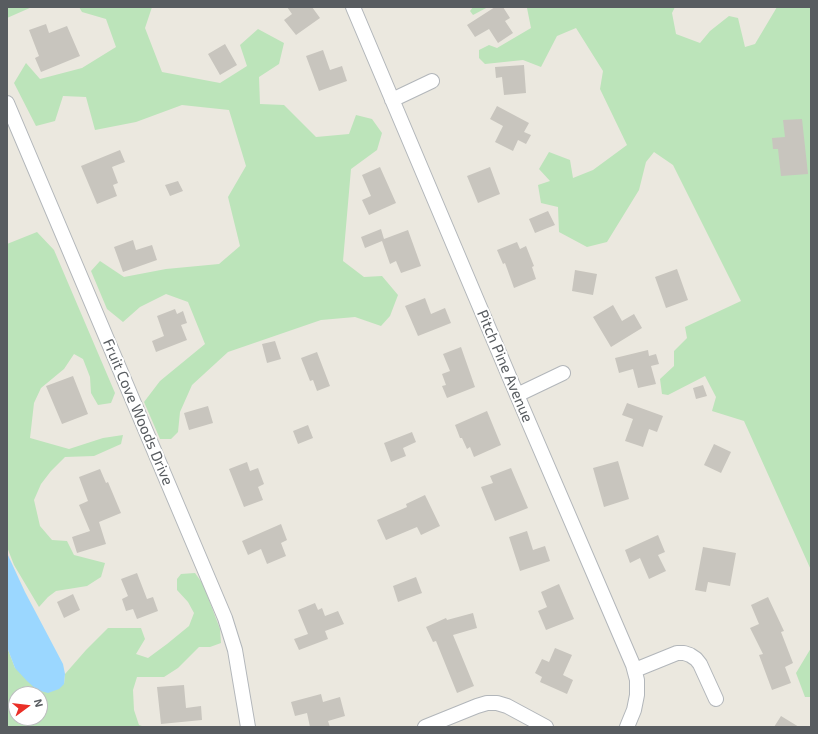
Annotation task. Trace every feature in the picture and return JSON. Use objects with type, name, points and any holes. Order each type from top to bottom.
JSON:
[{"type":"street","name":"Pitch Pine Avenue","points":[[354,7],[517,395],[635,670],[637,695],[634,710],[627,727]]},
{"type":"street","points":[[392,100],[432,81]]},
{"type":"street","name":"Fruit Cove Woods Drive","points":[[7,103],[225,618],[235,650],[248,727]]},
{"type":"street","points":[[517,395],[563,373]]},
{"type":"street","points":[[635,670],[677,653],[690,655],[696,658],[700,664],[716,700]]},
{"type":"street","points":[[425,727],[487,703],[497,703],[507,706],[546,727]]},
{"type":"green space","points":[[7,7],[32,7],[7,18]]},
{"type":"green space","points":[[79,7],[152,7],[145,28],[162,72],[220,83],[247,66],[240,45],[258,29],[284,43],[279,64],[259,77],[260,104],[284,105],[316,137],[349,134],[356,115],[372,119],[382,133],[377,150],[351,169],[343,261],[364,277],[382,276],[398,295],[390,316],[381,326],[355,317],[321,320],[228,352],[192,385],[180,412],[178,432],[171,439],[160,439],[144,402],[160,381],[205,344],[188,302],[166,294],[140,307],[123,322],[107,309],[91,271],[100,261],[124,277],[166,269],[219,264],[240,246],[228,197],[246,166],[229,110],[182,105],[136,122],[95,130],[86,97],[63,96],[55,121],[36,126],[14,83],[26,63],[40,79],[82,68],[116,47],[106,19],[82,12]]},
{"type":"green space","points":[[473,7],[488,7],[473,15],[470,11]]},
{"type":"green space","points":[[528,7],[675,7],[672,13],[676,34],[700,43],[710,31],[729,16],[738,18],[745,47],[755,44],[777,7],[811,7],[811,570],[744,421],[712,411],[716,397],[705,376],[668,395],[662,394],[660,379],[674,366],[674,351],[687,338],[685,327],[741,301],[673,165],[654,152],[646,162],[639,190],[607,242],[587,247],[559,232],[558,207],[541,203],[538,185],[550,181],[539,169],[549,152],[570,160],[573,178],[593,170],[627,145],[600,89],[603,71],[576,28],[557,36],[541,67],[523,60],[485,64],[479,58],[479,50],[489,45],[497,48],[531,28]]},
{"type":"green space","points":[[37,232],[54,250],[115,393],[111,403],[98,405],[91,393],[90,377],[83,359],[74,354],[64,369],[41,388],[34,403],[30,438],[69,449],[103,438],[123,435],[121,444],[94,456],[65,457],[41,484],[34,500],[40,526],[52,540],[67,541],[74,555],[105,563],[101,577],[87,586],[56,591],[39,607],[14,565],[7,547],[7,244]]},
{"type":"green space","points":[[195,573],[203,584],[220,629],[221,643],[210,647],[199,647],[178,668],[164,677],[137,677],[133,690],[134,710],[139,725],[145,727],[7,727],[7,647],[15,668],[64,684],[65,674],[108,628],[141,628],[145,639],[136,654],[148,658],[189,626],[194,613],[188,602],[177,590],[177,579],[181,574]]},
{"type":"green space","points":[[811,648],[811,697],[805,697],[796,673]]},
{"type":"water","points":[[7,553],[25,592],[63,664],[65,674],[64,684],[59,689],[48,693],[48,686],[33,686],[15,668],[7,647]]},
{"type":"building","points":[[287,7],[312,7],[320,18],[296,35],[284,20],[292,14]]},
{"type":"building","points":[[495,7],[503,7],[510,18],[505,21],[513,33],[498,43],[489,29],[475,37],[467,25]]},
{"type":"building","points":[[46,24],[49,33],[67,26],[80,56],[41,72],[35,58],[39,56],[29,30]]},
{"type":"building","points":[[225,44],[237,65],[220,75],[208,54]]},
{"type":"building","points":[[323,50],[330,70],[342,66],[347,81],[319,91],[306,56]]},
{"type":"building","points":[[524,65],[526,93],[504,95],[502,77],[496,78],[495,67]]},
{"type":"building","points":[[497,106],[529,123],[524,132],[531,135],[526,144],[518,140],[513,151],[495,142],[503,126],[490,119]]},
{"type":"building","points":[[802,119],[808,174],[781,176],[778,149],[773,149],[772,138],[785,137],[783,120]]},
{"type":"building","points":[[120,150],[125,162],[112,167],[118,183],[113,185],[117,196],[97,204],[81,166]]},
{"type":"building","points":[[380,167],[396,203],[369,215],[362,200],[371,196],[362,175]]},
{"type":"building","points":[[490,167],[500,194],[478,203],[467,176]]},
{"type":"building","points":[[178,181],[183,191],[170,196],[165,185]]},
{"type":"building","points":[[548,211],[555,225],[535,233],[529,219]]},
{"type":"building","points":[[381,229],[384,239],[408,230],[421,266],[401,273],[396,261],[390,264],[382,241],[365,248],[361,237]]},
{"type":"building","points":[[133,240],[136,250],[152,245],[157,260],[123,272],[114,247]]},
{"type":"building","points":[[517,242],[520,249],[526,246],[534,266],[532,267],[536,279],[514,288],[505,263],[503,264],[497,250]]},
{"type":"building","points":[[677,269],[688,300],[666,308],[655,277]]},
{"type":"building","points":[[575,270],[597,274],[593,295],[572,291]]},
{"type":"building","points":[[425,298],[431,314],[445,308],[451,323],[418,336],[405,306]]},
{"type":"building","points":[[613,305],[622,321],[634,314],[642,328],[611,347],[593,317]]},
{"type":"building","points":[[175,309],[177,314],[183,311],[187,323],[181,325],[187,340],[156,352],[152,341],[164,336],[157,316]]},
{"type":"building","points":[[275,341],[281,359],[267,363],[262,344]]},
{"type":"building","points":[[461,347],[475,387],[447,398],[442,386],[446,385],[442,374],[450,371],[443,354]]},
{"type":"building","points":[[648,350],[649,356],[656,354],[659,364],[651,366],[656,384],[638,388],[633,369],[619,373],[615,358]]},
{"type":"building","points":[[317,352],[330,386],[317,391],[313,380],[310,381],[301,358]]},
{"type":"building","points":[[73,376],[88,414],[62,424],[46,386]]},
{"type":"building","points":[[703,385],[707,396],[696,399],[693,388]]},
{"type":"building","points":[[627,403],[663,416],[657,432],[649,429],[643,447],[625,441],[633,419],[622,415]]},
{"type":"building","points":[[208,406],[213,423],[189,430],[184,413]]},
{"type":"building","points":[[487,411],[501,445],[474,457],[470,447],[467,449],[462,438],[460,438],[455,425]]},
{"type":"building","points":[[308,425],[313,438],[298,444],[293,431]]},
{"type":"building","points":[[412,432],[416,442],[403,448],[406,456],[391,462],[384,443]]},
{"type":"building","points":[[714,444],[731,452],[721,473],[704,465]]},
{"type":"building","points":[[618,461],[629,499],[604,507],[593,468]]},
{"type":"building","points":[[247,462],[250,471],[258,468],[264,484],[258,487],[263,500],[244,507],[229,469]]},
{"type":"building","points":[[511,468],[528,508],[495,521],[481,487],[493,483],[490,476]]},
{"type":"building","points":[[100,469],[106,483],[108,482],[121,513],[99,522],[106,544],[77,553],[72,537],[90,531],[79,505],[88,501],[79,477]]},
{"type":"building","points":[[425,495],[440,526],[421,535],[417,527],[386,540],[377,520],[407,507],[406,504]]},
{"type":"building","points":[[281,524],[287,540],[281,543],[286,556],[267,564],[261,549],[248,555],[242,541]]},
{"type":"building","points":[[527,531],[533,550],[545,546],[550,561],[520,571],[509,537]]},
{"type":"building","points":[[658,535],[665,552],[658,555],[666,571],[649,579],[640,558],[630,563],[625,550]]},
{"type":"building","points":[[703,547],[736,553],[730,586],[708,582],[706,592],[695,590]]},
{"type":"building","points":[[137,573],[147,599],[153,597],[158,611],[137,619],[133,609],[126,611],[122,599],[128,596],[121,579]]},
{"type":"building","points":[[416,577],[422,593],[398,602],[393,586]]},
{"type":"building","points":[[559,584],[574,619],[546,630],[538,611],[547,607],[541,592]]},
{"type":"building","points":[[73,594],[80,610],[64,618],[57,602]]},
{"type":"building","points":[[768,597],[784,631],[781,632],[793,663],[785,667],[791,683],[772,690],[759,655],[763,654],[750,628],[759,624],[751,605]]},
{"type":"building","points":[[315,603],[318,610],[322,608],[325,616],[338,611],[344,624],[325,631],[328,639],[299,650],[294,639],[308,634],[298,610]]},
{"type":"building","points":[[473,613],[477,628],[453,635],[474,686],[457,693],[436,641],[433,642],[426,627],[446,618],[447,620]]},
{"type":"building","points":[[555,648],[572,655],[563,675],[573,680],[567,694],[540,682],[542,677],[535,673],[542,659],[549,662]]},
{"type":"building","points":[[184,685],[186,708],[201,706],[202,720],[161,724],[157,687]]},
{"type":"building","points":[[321,694],[323,702],[340,697],[345,716],[328,721],[330,727],[310,727],[307,713],[295,716],[291,702]]},
{"type":"building","points":[[781,716],[799,727],[774,727]]}]
